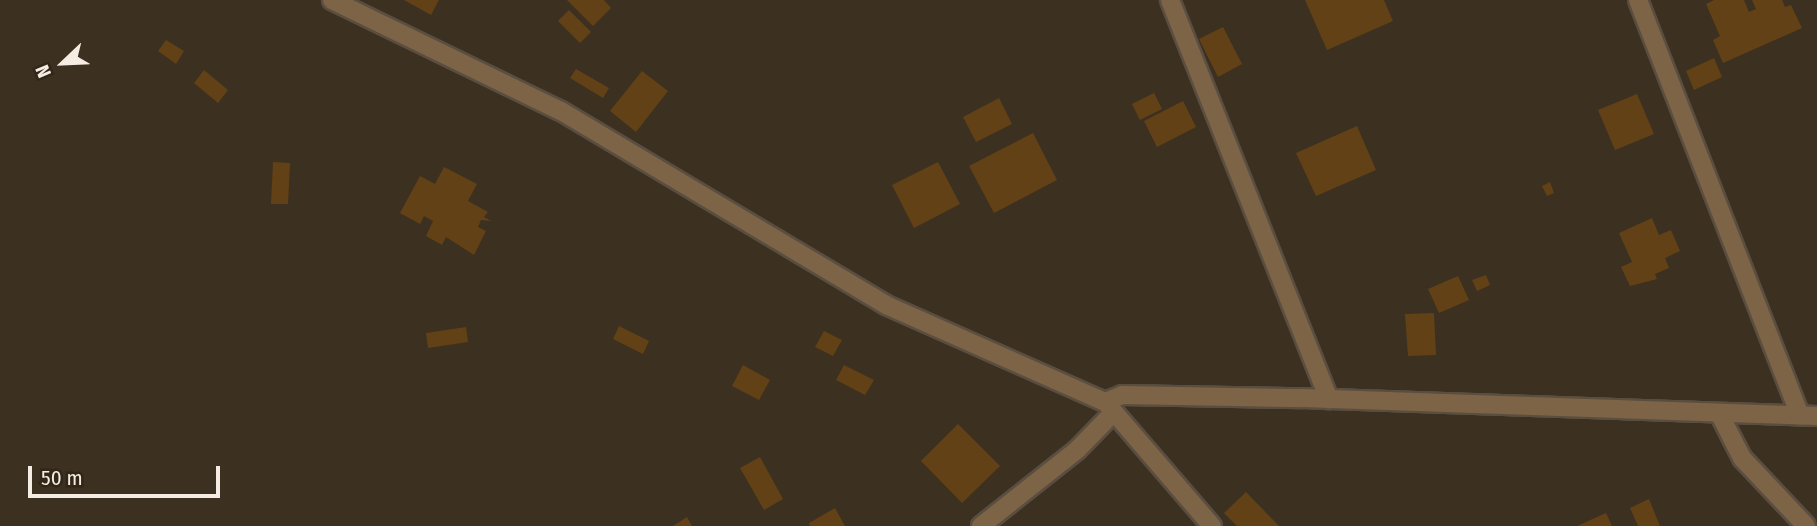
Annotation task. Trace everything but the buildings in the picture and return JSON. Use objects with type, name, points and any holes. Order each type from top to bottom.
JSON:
[{"type":"street","points":[[332,0],[561,111],[886,305],[1110,407],[1212,526]]},
{"type":"street","points":[[1171,0],[1329,400]]},
{"type":"street","points":[[981,526],[1077,450],[1122,395],[1809,416],[1638,0]]},
{"type":"street","points":[[1719,413],[1742,458],[1806,526]]}]
